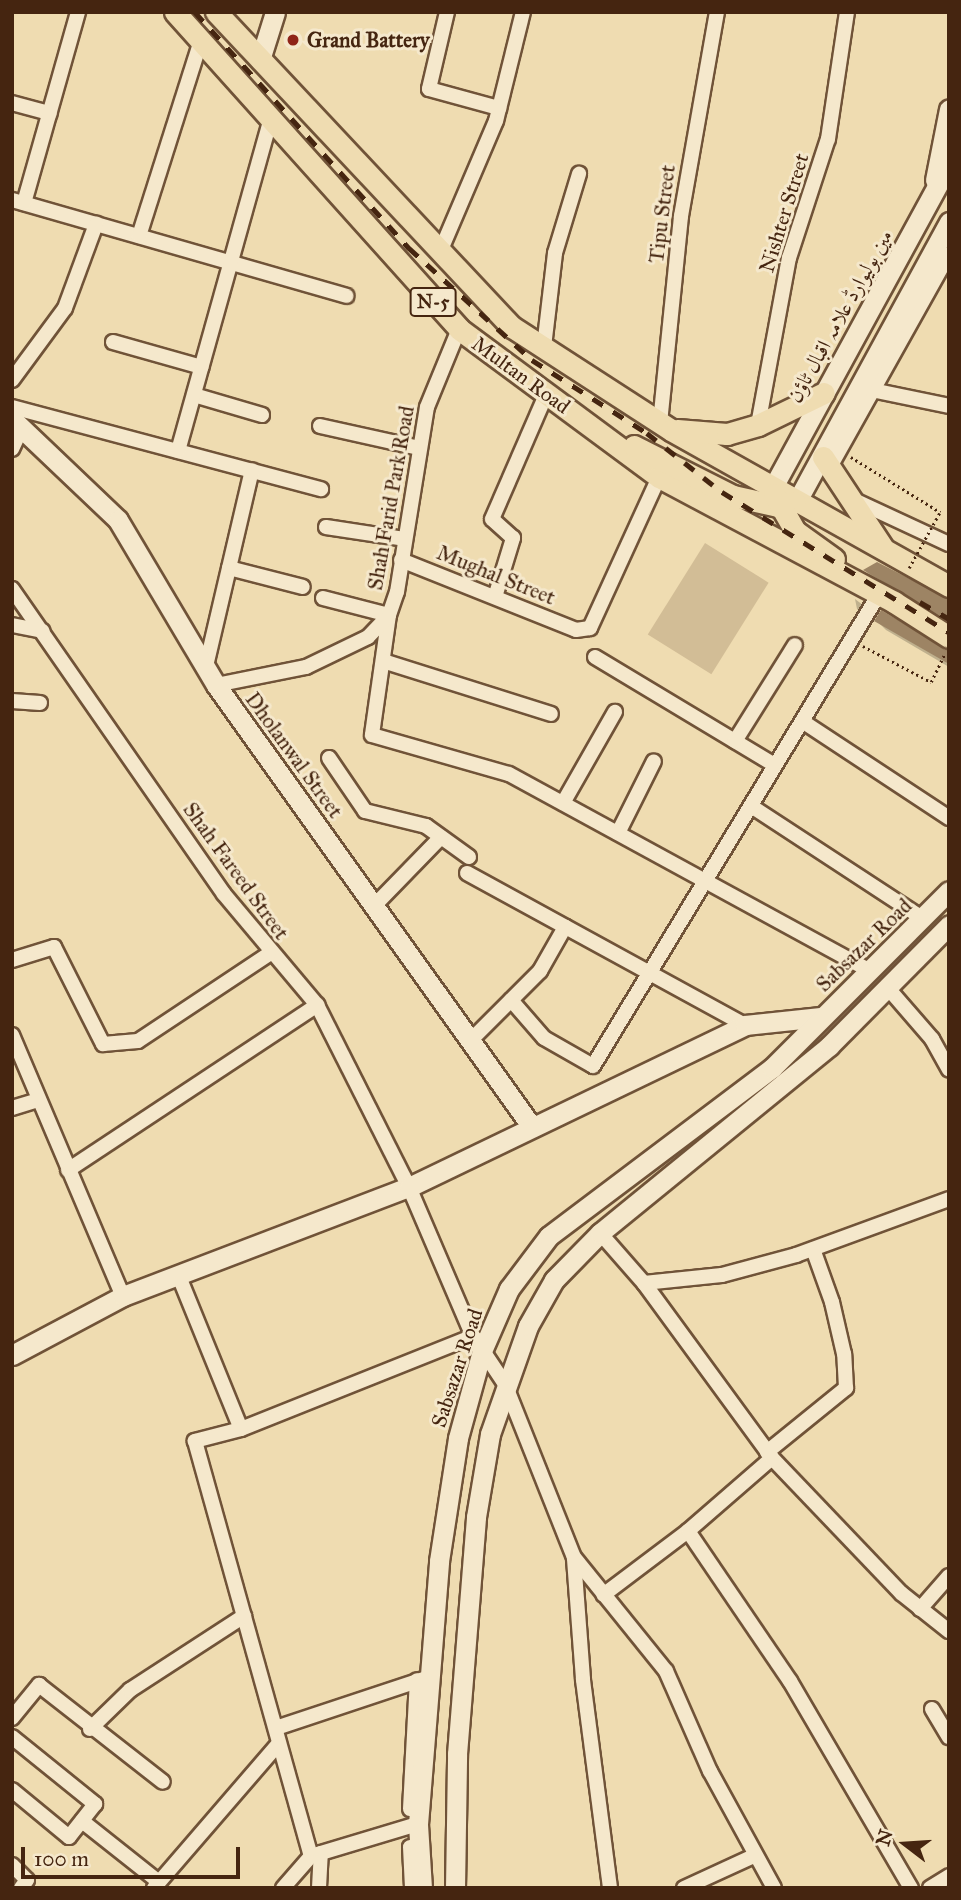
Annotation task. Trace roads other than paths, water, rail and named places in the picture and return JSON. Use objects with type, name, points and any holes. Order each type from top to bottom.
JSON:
[{"type":"main road","name":"Multan Road","points":[[175,12],[460,329],[659,477],[887,598],[949,637]]},
{"type":"main road","name":"Multan Road","points":[[216,12],[512,327],[782,499],[949,586]]},
{"type":"main road","points":[[260,61],[275,12]]},
{"type":"main road","points":[[932,195],[949,109]]},
{"type":"main road","name":"مین بولیوارڈ علامہ اقبال ٹاؤن","points":[[782,499],[824,393],[949,164]]},
{"type":"main road","points":[[587,423],[733,496],[782,499],[830,458],[949,222]]},
{"type":"main road","points":[[666,426],[727,434],[758,425],[824,393]]},
{"type":"main road","name":"Dholanwal Street","points":[[17,424],[118,520],[216,685],[532,1127]]},
{"type":"main road","points":[[830,458],[849,498],[887,554]]},
{"type":"main road","points":[[782,499],[795,530],[887,598]]},
{"type":"main road","name":"Sabsazar Road","points":[[422,1888],[414,1825],[422,1679],[458,1438],[478,1343],[509,1289],[549,1236],[789,1051],[924,919],[949,891]]},
{"type":"main road","points":[[455,1888],[457,1754],[476,1517],[490,1434],[505,1384],[554,1280],[600,1233],[808,1063],[949,925]]},
{"type":"main road","points":[[14,1350],[122,1296],[409,1187],[745,1026],[781,1018],[821,1017]]},
{"type":"main road","points":[[789,1051],[808,1063]]},
{"type":"street","points":[[78,12],[50,113],[17,205],[96,224],[346,296]]},
{"type":"street","points":[[447,12],[429,89],[499,108]]},
{"type":"street","points":[[440,252],[499,108],[523,12]]},
{"type":"street","name":"Tipu Street","points":[[666,426],[681,216],[717,12]]},
{"type":"street","name":"Nishter Street","points":[[758,425],[789,258],[828,139],[847,12]]},
{"type":"street","points":[[139,236],[201,40]]},
{"type":"street","points":[[12,103],[50,113]]},
{"type":"street","points":[[178,451],[271,117]]},
{"type":"street","points":[[544,347],[555,253],[579,174]]},
{"type":"street","points":[[12,380],[65,308],[96,224]]},
{"type":"street","points":[[830,458],[944,271],[949,254]]},
{"type":"street","name":"Shah Farid Park Road","points":[[216,685],[328,658],[368,637],[389,615],[419,448],[433,389],[460,329]]},
{"type":"street","points":[[113,342],[202,367]]},
{"type":"street","points":[[872,390],[949,406]]},
{"type":"street","points":[[194,395],[262,415]]},
{"type":"street","points":[[495,597],[513,538],[492,519],[546,395]]},
{"type":"street","points":[[12,407],[321,489]]},
{"type":"street","points":[[12,449],[17,424]]},
{"type":"street","points":[[320,426],[419,448]]},
{"type":"street","points":[[205,666],[252,470]]},
{"type":"street","name":"Mughal Street","points":[[401,560],[576,630],[590,628],[659,477]]},
{"type":"street","points":[[849,498],[949,544]]},
{"type":"street","points":[[326,527],[404,539]]},
{"type":"street","points":[[229,568],[303,587]]},
{"type":"street","name":"Shah Fareed Street","points":[[12,589],[269,954],[317,1005],[409,1187],[478,1343],[505,1384],[574,1557]]},
{"type":"street","points":[[323,598],[389,615],[372,735],[509,774],[870,971]]},
{"type":"street","points":[[511,1000],[544,1038],[593,1066],[802,721],[887,598]]},
{"type":"street","points":[[12,625],[42,631]]},
{"type":"street","points":[[735,741],[795,645]]},
{"type":"street","points":[[594,657],[775,765]]},
{"type":"street","points":[[383,661],[551,714]]},
{"type":"street","points":[[12,701],[40,703]]},
{"type":"street","points":[[563,803],[615,712]]},
{"type":"street","points":[[802,721],[949,818]]},
{"type":"street","points":[[329,758],[365,811],[426,826],[469,856]]},
{"type":"street","points":[[618,833],[654,761]]},
{"type":"street","points":[[751,806],[924,919]]},
{"type":"street","points":[[374,906],[441,837]]},
{"type":"street","points":[[467,873],[745,1026]]},
{"type":"street","points":[[471,1040],[540,971],[565,927]]},
{"type":"street","points":[[12,960],[54,947],[103,1044],[138,1041],[269,954]]},
{"type":"street","points":[[887,987],[932,1039],[949,1070]]},
{"type":"street","points":[[68,1170],[317,1005]]},
{"type":"street","points":[[12,1035],[122,1296]]},
{"type":"street","points":[[12,1108],[38,1100]]},
{"type":"street","points":[[644,1283],[722,1275],[813,1249],[949,1199]]},
{"type":"street","points":[[600,1233],[644,1283],[770,1455],[920,1609],[949,1631]]},
{"type":"street","points":[[603,1595],[688,1531],[846,1388],[838,1328],[813,1249]]},
{"type":"street","points":[[178,1274],[242,1429]]},
{"type":"street","points":[[319,1888],[316,1855],[277,1736],[195,1441],[242,1429],[478,1343]]},
{"type":"street","points":[[688,1531],[790,1681],[911,1888]]},
{"type":"street","points":[[574,1557],[666,1671],[754,1856],[774,1888]]},
{"type":"street","points":[[574,1557],[583,1680],[610,1888]]},
{"type":"street","points":[[920,1609],[949,1576]]},
{"type":"street","points":[[90,1729],[130,1690],[244,1616]]},
{"type":"street","points":[[82,1821],[157,1885],[277,1736],[422,1679]]},
{"type":"street","points":[[12,1718],[40,1685],[90,1729],[163,1782]]},
{"type":"street","points":[[932,1709],[949,1737]]},
{"type":"street","points":[[12,1737],[95,1804],[69,1838],[12,1790]]},
{"type":"street","points":[[283,1888],[316,1855],[414,1825],[412,1888]]},
{"type":"street","points":[[684,1888],[754,1856]]},
{"type":"street","points":[[12,1865],[27,1880],[21,1888]]},
{"type":"street","points":[[930,1888],[949,1876]]},
{"type":"railway","points":[[195,12],[409,248],[532,360],[647,433],[722,492],[949,632]]},
{"type":"railway","points":[[920,602],[949,619]]},
{"type":"place","name":"Grand Battery","points":[[293,40]]}]
